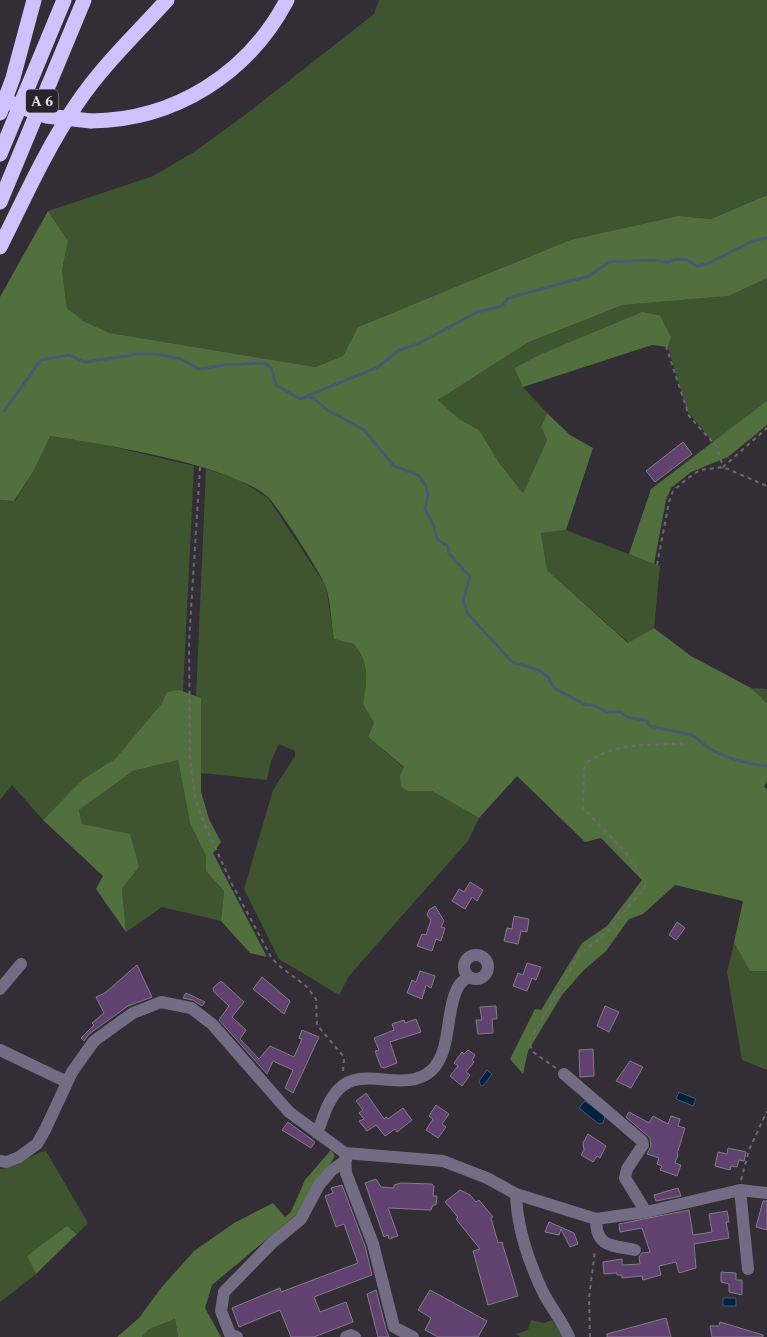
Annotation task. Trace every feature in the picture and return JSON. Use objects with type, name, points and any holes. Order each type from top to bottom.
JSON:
[{"type":"highway","points":[[0,113],[13,78],[34,0]]},
{"type":"highway","name":"A 6","points":[[0,154],[64,0]]},
{"type":"highway","name":"A 6","points":[[0,202],[84,0]]},
{"type":"highway","points":[[0,247],[44,159],[76,104],[96,78],[167,0]]},
{"type":"highway","points":[[0,99],[46,116],[91,121],[128,118],[156,112],[204,90],[230,72],[253,50],[271,28],[287,0]]},
{"type":"street","points":[[0,989],[21,964]]},
{"type":"street","points":[[317,1133],[329,1102],[345,1084],[369,1079],[408,1082],[416,1080],[432,1069],[441,1053],[458,987],[468,976]]},
{"type":"street","points":[[0,1161],[7,1162],[19,1158],[37,1144],[82,1054],[94,1041],[133,1013],[160,1002],[191,1008],[212,1024],[289,1112],[346,1156],[443,1161],[487,1178],[516,1194],[596,1219],[646,1212],[740,1190],[767,1193]]},
{"type":"street","points":[[0,1050],[67,1082]]},
{"type":"street","points":[[564,1074],[642,1141],[642,1145],[627,1169],[625,1178],[646,1212]]},
{"type":"street","points":[[237,1337],[230,1334],[221,1311],[224,1292],[273,1242],[301,1218],[319,1185],[346,1156]]},
{"type":"street","points":[[346,1156],[346,1173],[373,1244],[394,1327],[413,1337]]},
{"type":"street","points":[[740,1190],[748,1269]]},
{"type":"street","points":[[516,1194],[517,1213],[526,1252],[542,1290],[562,1321],[569,1337]]},
{"type":"street","points":[[596,1219],[598,1238],[604,1243],[635,1250]]},
{"type":"street","points":[[346,1337],[355,1337]]},
{"type":"path","points":[[666,346],[689,416],[717,447],[723,467]]},
{"type":"path","points":[[723,467],[767,428]]},
{"type":"path","points":[[200,467],[189,642],[190,760],[195,797],[204,823],[232,884],[271,957],[278,965],[306,986],[316,999],[317,1025],[344,1057],[345,1084]]},
{"type":"path","points":[[658,565],[669,502],[673,491],[700,470],[723,467],[767,486]]},
{"type":"path","points":[[564,1074],[533,1052],[528,1042],[578,956],[608,931],[647,884],[626,853],[583,808],[584,769],[587,762],[612,748],[649,743],[688,744]]},
{"type":"path","points":[[740,1190],[749,1150],[767,1111]]},
{"type":"path","points":[[590,1337],[589,1298],[594,1254],[598,1238]]},
{"type":"green space","points":[[379,0],[767,0],[767,195],[711,219],[678,216],[570,240],[358,327],[343,356],[314,367],[110,333],[83,321],[67,308],[62,270],[68,241],[48,211],[153,176],[194,152],[245,115],[374,14]]},
{"type":"green space","points":[[767,195],[767,278],[729,296],[623,305],[529,342],[438,400],[459,419],[479,430],[500,464],[523,493],[547,440],[541,427],[547,413],[570,435],[593,448],[566,530],[541,533],[547,570],[628,643],[654,628],[691,656],[751,688],[767,703],[767,781],[764,787],[767,789],[767,971],[750,971],[734,943],[743,901],[675,885],[643,914],[629,919],[606,951],[584,970],[562,995],[528,1051],[523,1074],[510,1059],[535,1009],[541,1010],[582,943],[607,926],[642,880],[601,838],[585,842],[517,776],[479,818],[432,791],[407,791],[401,786],[400,776],[404,767],[368,737],[374,723],[363,704],[366,672],[363,659],[354,644],[334,639],[329,600],[323,580],[299,540],[273,503],[268,497],[250,485],[196,465],[164,457],[50,436],[33,472],[14,501],[0,500],[0,297],[48,211],[68,241],[62,270],[67,308],[83,321],[110,333],[315,367],[343,356],[358,327],[570,240],[678,216],[711,219]]},
{"type":"green space","points":[[767,278],[767,401],[714,443],[687,411],[668,347],[671,337],[660,315],[642,312],[541,354],[514,368],[523,387],[547,413],[541,427],[547,440],[523,493],[500,464],[479,430],[459,419],[438,400],[529,342],[623,305],[729,296]]},
{"type":"green space","points":[[642,312],[660,315],[671,337],[668,347],[652,345],[523,387],[514,368],[541,354]]},
{"type":"green space","points":[[767,401],[767,425],[728,457],[691,472],[671,488],[666,500],[654,564],[629,554],[651,489]]},
{"type":"green space","points":[[49,436],[102,444],[194,466],[183,692],[167,692],[162,703],[115,759],[83,779],[43,820],[12,785],[0,800],[0,500],[15,501],[33,472]]},
{"type":"green space","points":[[206,469],[238,479],[268,498],[326,586],[334,639],[354,644],[365,666],[366,680],[363,704],[374,723],[368,737],[404,768],[401,786],[407,791],[432,791],[479,818],[468,841],[349,976],[339,995],[279,959],[244,889],[273,790],[295,756],[295,751],[279,744],[271,761],[267,780],[201,773],[201,698],[196,696]]},
{"type":"green space","points":[[566,530],[660,566],[654,628],[629,643],[547,570],[541,533]]},
{"type":"green space","points":[[751,688],[767,689],[767,703]]},
{"type":"green space","points":[[179,690],[201,698],[201,792],[209,819],[221,842],[213,853],[267,957],[250,953],[221,921],[224,891],[206,871],[206,856],[190,823],[178,760],[133,771],[79,810],[82,824],[130,834],[139,867],[122,889],[126,932],[96,889],[103,876],[43,820],[83,779],[115,759],[162,703],[167,692]]},
{"type":"green space","points":[[178,760],[190,823],[206,856],[206,871],[224,891],[221,921],[162,907],[126,932],[122,889],[139,867],[82,824],[79,810],[133,771]]},
{"type":"green space","points":[[734,943],[750,971],[767,971],[767,1070],[742,1060],[727,972]]},
{"type":"green space","points":[[331,1150],[335,1156],[303,1209],[212,1285],[205,1308],[221,1337],[178,1337],[175,1319],[149,1329],[142,1337],[117,1337],[139,1318],[161,1288],[194,1251],[234,1223],[273,1203],[285,1217],[291,1212],[305,1180]]},
{"type":"green space","points":[[46,1151],[88,1223],[77,1234],[72,1229],[27,1256],[36,1274],[0,1302],[0,1169],[12,1167],[40,1152]]},
{"type":"green space","points":[[67,1226],[77,1234],[36,1274],[27,1256]]},
{"type":"green space","points":[[175,1319],[178,1337],[142,1337],[149,1329]]},
{"type":"green space","points":[[531,1320],[544,1323],[552,1320],[565,1337],[520,1337],[516,1334],[528,1330]]},
{"type":"water","points":[[487,1070],[492,1074],[484,1085],[481,1086],[479,1081]]},
{"type":"water","points":[[679,1092],[696,1099],[693,1106],[676,1099]]},
{"type":"water","points":[[585,1101],[605,1116],[603,1123],[599,1124],[579,1108]]},
{"type":"water","points":[[723,1298],[736,1298],[736,1306],[723,1306]]},
{"type":"building","points":[[683,442],[692,454],[655,482],[646,471]]},
{"type":"building","points":[[470,882],[483,890],[477,901],[472,897],[465,909],[452,901],[459,889],[464,892]]},
{"type":"building","points":[[435,906],[444,921],[441,927],[445,928],[441,941],[436,939],[432,951],[417,946],[422,934],[426,935],[431,920],[427,915],[429,910]]},
{"type":"building","points":[[514,916],[529,919],[527,932],[521,931],[518,944],[504,941],[507,928],[512,929]]},
{"type":"building","points":[[677,922],[685,928],[676,940],[669,935]]},
{"type":"building","points":[[527,963],[541,967],[536,980],[532,978],[527,991],[513,986],[518,973],[523,975]]},
{"type":"building","points":[[137,965],[152,997],[128,1006],[89,1034],[84,1041],[81,1038],[94,1025],[92,1023],[104,1013],[96,997],[105,993]]},
{"type":"building","points":[[420,971],[435,976],[431,988],[426,985],[422,999],[407,993],[412,980],[416,982]]},
{"type":"building","points":[[262,977],[290,1001],[284,1014],[253,989]]},
{"type":"building","points":[[221,981],[244,1002],[232,1017],[246,1030],[240,1039],[259,1059],[270,1046],[294,1057],[302,1039],[299,1038],[302,1030],[319,1037],[293,1093],[285,1088],[293,1070],[273,1061],[267,1074],[219,1020],[229,1006],[214,992],[213,988]]},
{"type":"building","points":[[186,993],[205,1002],[202,1006],[193,1000],[183,998]]},
{"type":"building","points":[[496,1006],[497,1019],[492,1019],[493,1033],[478,1034],[476,1020],[482,1020],[480,1007]]},
{"type":"building","points":[[605,1006],[619,1012],[609,1032],[597,1026]]},
{"type":"building","points":[[416,1019],[421,1032],[390,1042],[397,1063],[384,1068],[381,1067],[375,1051],[379,1050],[374,1038],[394,1030],[392,1024],[404,1020],[405,1023]]},
{"type":"building","points":[[593,1049],[594,1076],[580,1077],[579,1050]]},
{"type":"building","points":[[468,1050],[475,1055],[472,1060],[474,1062],[466,1072],[470,1075],[462,1086],[450,1076],[458,1066],[454,1063],[462,1052],[464,1054]]},
{"type":"building","points":[[630,1061],[643,1067],[631,1088],[616,1081]]},
{"type":"building","points":[[366,1093],[384,1119],[386,1117],[388,1119],[403,1108],[412,1120],[397,1132],[395,1129],[385,1136],[376,1125],[367,1131],[359,1121],[364,1119],[359,1113],[363,1110],[356,1101]]},
{"type":"building","points":[[436,1105],[449,1114],[442,1124],[446,1127],[438,1138],[426,1130],[433,1119],[429,1116]]},
{"type":"building","points":[[629,1112],[649,1123],[653,1116],[668,1124],[671,1116],[680,1119],[678,1126],[685,1128],[675,1163],[681,1165],[677,1176],[660,1170],[662,1166],[657,1164],[659,1158],[647,1154],[651,1146],[650,1138],[626,1117]]},
{"type":"building","points":[[288,1122],[315,1142],[311,1148],[282,1130]]},
{"type":"building","points":[[588,1134],[606,1146],[600,1158],[597,1156],[593,1162],[581,1155],[584,1150],[583,1143]]},
{"type":"building","points":[[728,1148],[746,1152],[744,1161],[739,1160],[737,1167],[731,1166],[730,1170],[715,1166],[718,1152],[727,1154]]},
{"type":"building","points":[[376,1179],[381,1187],[394,1188],[394,1185],[401,1183],[432,1184],[434,1186],[433,1196],[437,1196],[436,1205],[433,1205],[431,1210],[388,1208],[398,1236],[389,1239],[388,1235],[384,1237],[365,1183]]},
{"type":"building","points":[[342,1185],[365,1246],[372,1275],[314,1297],[320,1312],[346,1302],[353,1322],[314,1337],[291,1337],[280,1310],[239,1327],[232,1308],[280,1288],[281,1292],[358,1263],[344,1224],[336,1227],[325,1196],[333,1193],[331,1188]]},
{"type":"building","points":[[678,1188],[681,1196],[656,1201],[654,1195]]},
{"type":"building","points":[[460,1190],[470,1195],[476,1202],[479,1200],[493,1217],[491,1218],[498,1243],[502,1242],[518,1296],[488,1305],[473,1251],[480,1249],[445,1202]]},
{"type":"building","points":[[763,1201],[767,1201],[767,1230],[756,1227]]},
{"type":"building","points":[[689,1210],[693,1235],[712,1232],[709,1214],[727,1211],[729,1222],[726,1222],[729,1238],[694,1244],[696,1268],[679,1273],[676,1262],[659,1266],[661,1275],[643,1280],[642,1276],[622,1278],[622,1275],[617,1275],[617,1273],[604,1274],[603,1262],[622,1259],[622,1265],[640,1264],[639,1257],[642,1253],[650,1252],[642,1228],[620,1232],[619,1224]]},
{"type":"building","points":[[549,1222],[574,1233],[578,1244],[570,1247],[561,1229],[559,1235],[545,1232]]},
{"type":"building","points":[[721,1272],[736,1273],[736,1280],[742,1280],[742,1295],[729,1292],[729,1284],[721,1282]]},
{"type":"building","points":[[376,1290],[389,1337],[378,1337],[367,1294]]},
{"type":"building","points":[[430,1290],[487,1321],[478,1337],[438,1337],[425,1330],[431,1318],[418,1310]]},
{"type":"building","points":[[666,1318],[671,1337],[607,1337],[607,1334]]},
{"type":"building","points":[[720,1322],[763,1335],[763,1337],[712,1337],[710,1326],[719,1326]]},
{"type":"waterway","points":[[4,411],[41,360],[69,355],[85,362],[139,354],[156,354],[181,359],[199,369],[224,365],[265,363],[271,368],[276,385],[300,399],[378,367],[399,350],[418,344],[477,312],[502,306],[508,298],[589,276],[609,262],[652,260],[668,262],[678,259],[687,260],[697,266],[707,264],[755,240],[767,238]]},
{"type":"waterway","points":[[308,396],[315,399],[326,409],[364,430],[394,466],[418,475],[426,486],[428,495],[425,509],[433,524],[437,538],[448,546],[449,553],[470,577],[463,600],[468,614],[512,662],[539,670],[548,677],[554,688],[586,705],[593,705],[607,712],[620,712],[630,718],[646,720],[650,726],[692,735],[708,748],[723,756],[767,766]]}]
